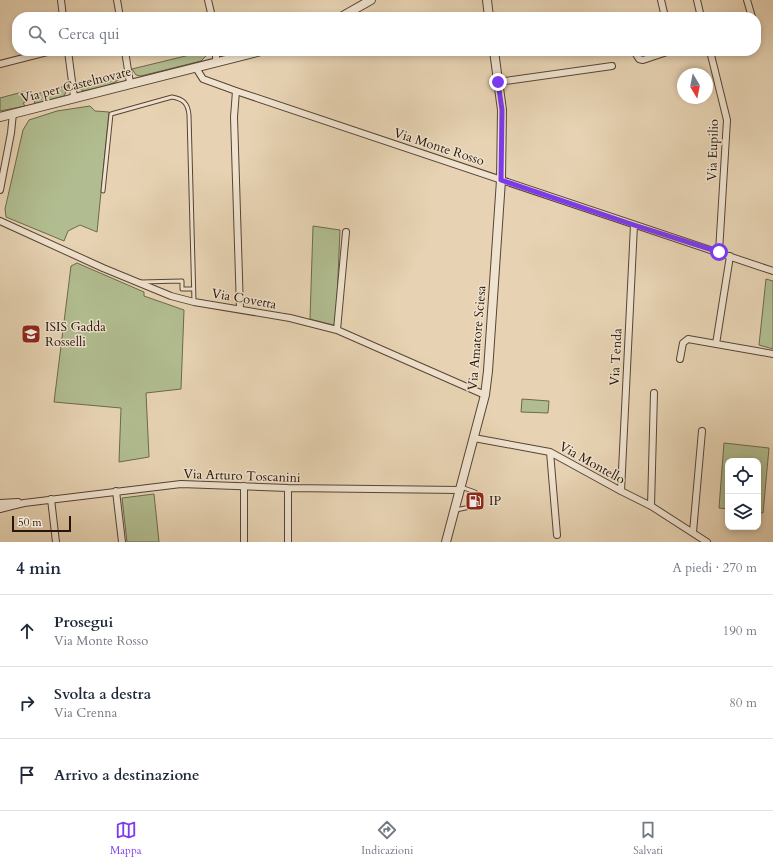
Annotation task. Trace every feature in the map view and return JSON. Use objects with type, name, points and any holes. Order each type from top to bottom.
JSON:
[{"type":"street","points":[[61,0],[62,12]]},
{"type":"street","points":[[117,0],[119,12]]},
{"type":"street","points":[[208,0],[211,12]]},
{"type":"street","points":[[350,12],[371,0]]},
{"type":"street","points":[[487,0],[488,12]]},
{"type":"street","points":[[661,0],[664,12]]},
{"type":"street","points":[[697,0],[700,12]]},
{"type":"street","points":[[748,0],[751,12]]},
{"type":"street","points":[[0,64],[31,56]]},
{"type":"street","points":[[69,56],[74,97]]},
{"type":"street","points":[[126,56],[130,83]]},
{"type":"street","points":[[216,56],[216,62]]},
{"type":"street","name":"Via per Castelnovate","points":[[0,117],[241,56]]},
{"type":"street","name":"Via Amatore Sciesa","points":[[446,542],[485,396],[488,371],[501,180],[502,110],[495,56]]},
{"type":"street","points":[[636,56],[638,59],[643,60],[655,56]]},
{"type":"street","name":"Via Eupilio","points":[[711,56],[727,120],[719,252]]},
{"type":"street","points":[[498,82],[612,66]]},
{"type":"street","name":"Via Monte Rosso","points":[[196,68],[203,79],[236,91],[773,271]]},
{"type":"street","points":[[236,91],[234,117],[240,309]]},
{"type":"street","points":[[0,190],[12,133],[14,113]]},
{"type":"street","name":"Via Covetta","points":[[0,221],[103,268],[182,299],[290,318],[338,330],[485,396]]},
{"type":"street","name":"Via Tenda","points":[[621,491],[634,225]]},
{"type":"street","points":[[338,330],[346,232]]},
{"type":"street","points":[[716,344],[730,256]]},
{"type":"street","points":[[680,359],[683,343],[690,339],[773,354]]},
{"type":"street","points":[[651,506],[654,393]]},
{"type":"street","points":[[693,532],[702,431]]},
{"type":"street","name":"Via Montello","points":[[474,438],[550,452],[651,506],[707,542]]},
{"type":"street","points":[[550,452],[557,535]]},
{"type":"street","name":"Via Arturo Toscanini","points":[[24,502],[181,484],[288,488],[461,489]]},
{"type":"street","points":[[244,486],[244,542]]},
{"type":"street","points":[[288,488],[288,542]]},
{"type":"street","points":[[116,491],[122,542]]},
{"type":"street","points":[[51,499],[56,542]]},
{"type":"street","points":[[0,503],[16,501],[24,502]]},
{"type":"street","points":[[0,509],[24,502]]},
{"type":"lane","points":[[103,191],[111,114],[172,97],[180,98],[184,101],[188,108],[189,115],[194,302]]},
{"type":"lane","points":[[138,282],[182,281],[182,299]]},
{"type":"lane","points":[[182,289],[193,289]]},
{"type":"lane","points":[[461,489],[474,492],[473,495]]},
{"type":"lane","points":[[455,510],[470,507],[471,503]]},
{"type":"green space","points":[[185,56],[206,56],[201,61],[141,76],[136,75],[132,69]]},
{"type":"green space","points":[[124,72],[118,80],[113,83],[83,91],[80,89],[78,82]]},
{"type":"green space","points":[[69,85],[64,96],[35,104],[33,95]]},
{"type":"green space","points":[[26,91],[28,101],[23,103],[25,106],[0,111],[0,98]]},
{"type":"green space","points":[[90,106],[95,111],[109,112],[97,232],[80,225],[68,231],[64,241],[6,217],[5,209],[23,130],[29,120],[57,111]]},
{"type":"green space","points":[[313,226],[340,230],[336,323],[333,325],[310,319]]},
{"type":"green space","points":[[77,263],[144,292],[144,296],[184,310],[181,389],[146,393],[149,457],[119,462],[121,408],[54,402],[71,266]]},
{"type":"green space","points":[[766,279],[773,281],[773,349],[759,345]]},
{"type":"green space","points":[[522,399],[549,401],[548,413],[521,412]]},
{"type":"green space","points":[[724,443],[769,448],[763,513],[761,513],[761,458],[725,458],[725,509],[719,508]]},
{"type":"green space","points":[[154,494],[159,542],[127,542],[122,498]]},
{"type":"place","name":"ISIS Gadda Rosselli","points":[[31,334]]},
{"type":"place","name":"IP","points":[[475,501]]},
{"type":"route","points":[[498,82],[502,110],[501,180],[719,252]]}]
